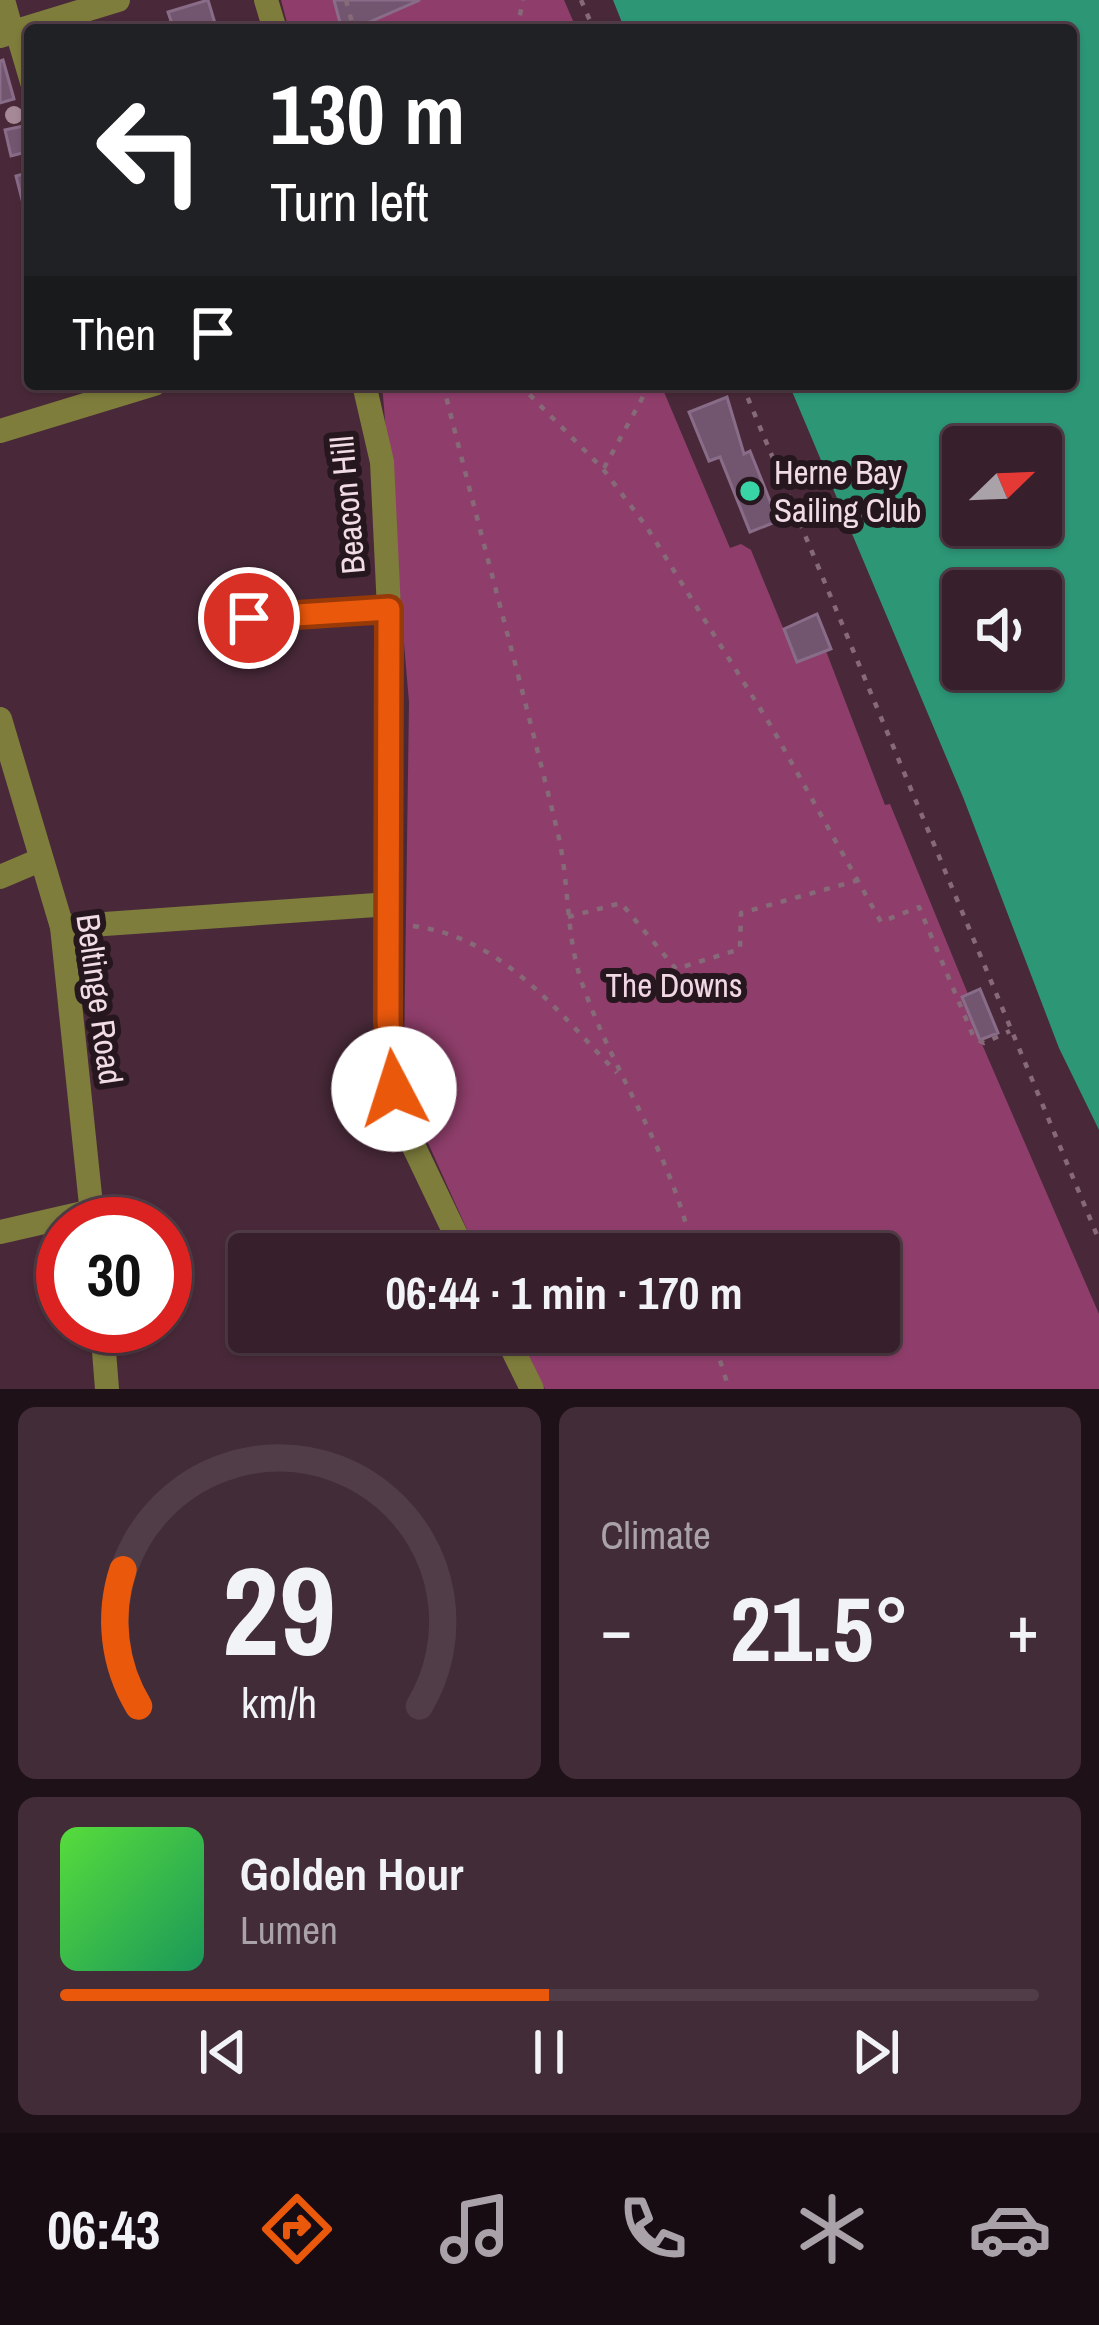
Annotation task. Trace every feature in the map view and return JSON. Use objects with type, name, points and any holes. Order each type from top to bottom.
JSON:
[{"type":"street","points":[[3,0],[6,34]]},
{"type":"street","points":[[39,24],[118,0]]},
{"type":"street","points":[[0,431],[114,390]]},
{"type":"street","name":"Beacon Hill","points":[[365,390],[382,462],[389,609],[394,1089],[412,1145],[455,1233]]},
{"type":"street","name":"Beltinge Road","points":[[0,719],[62,927],[91,1197]]},
{"type":"street","points":[[0,877],[40,860]]},
{"type":"street","points":[[62,927],[390,914]]},
{"type":"street","points":[[0,1232],[36,1227]]},
{"type":"street","points":[[104,1353],[107,1389]]},
{"type":"street","points":[[514,1353],[532,1389]]},
{"type":"lane","points":[[6,34],[24,78]]},
{"type":"lane","points":[[252,644],[249,618],[389,609]]},
{"type":"path","points":[[445,390],[560,840],[568,917],[582,984],[621,1077],[674,1178],[688,1233]]},
{"type":"path","points":[[525,390],[603,469],[708,624],[881,922],[919,907],[979,1043],[1010,1031]]},
{"type":"path","points":[[603,469],[647,390]]},
{"type":"path","points":[[744,390],[1099,1240]]},
{"type":"path","points":[[568,917],[621,903],[676,969],[740,949],[740,913],[859,880]]},
{"type":"path","points":[[390,914],[455,932],[502,960],[621,1077]]},
{"type":"path","points":[[718,1353],[729,1389]]},
{"type":"green space","points":[[281,0],[564,0],[574,24],[287,24]]},
{"type":"green space","name":"The Downs","points":[[383,390],[668,390],[664,392],[730,548],[741,544],[751,550],[797,662],[826,651],[885,805],[890,804],[968,994],[962,998],[1099,1314],[1099,1389],[545,1389],[526,1353],[900,1353],[900,1233],[469,1233],[419,1123],[404,1058],[409,702]]},
{"type":"shaded area","points":[[613,0],[1099,0],[1099,1130],[1059,1048],[963,797],[791,390],[1077,390],[1077,24],[623,24]]},
{"type":"building","points":[[208,0],[215,24],[172,24],[168,12]]},
{"type":"building","points":[[334,0],[420,0],[365,24],[340,24]]},
{"type":"building","points":[[0,61],[14,99],[0,103]]},
{"type":"building","points":[[24,126],[24,153],[11,156],[5,130]]},
{"type":"building","points":[[24,174],[24,207],[16,176]]},
{"type":"building","name":"Herne Bay Sailing Club","points":[[727,397],[744,454],[750,451],[778,521],[750,532],[720,457],[709,461],[689,412]]},
{"type":"building","points":[[817,614],[831,649],[797,662],[784,629]]},
{"type":"building","points":[[980,989],[998,1033],[980,1040],[962,997]]},
{"type":"place","name":"Herne Bay Sailing Club","points":[[750,491]]},
{"type":"route","points":[[249,618],[389,609],[388,1021],[394,1089]]}]
